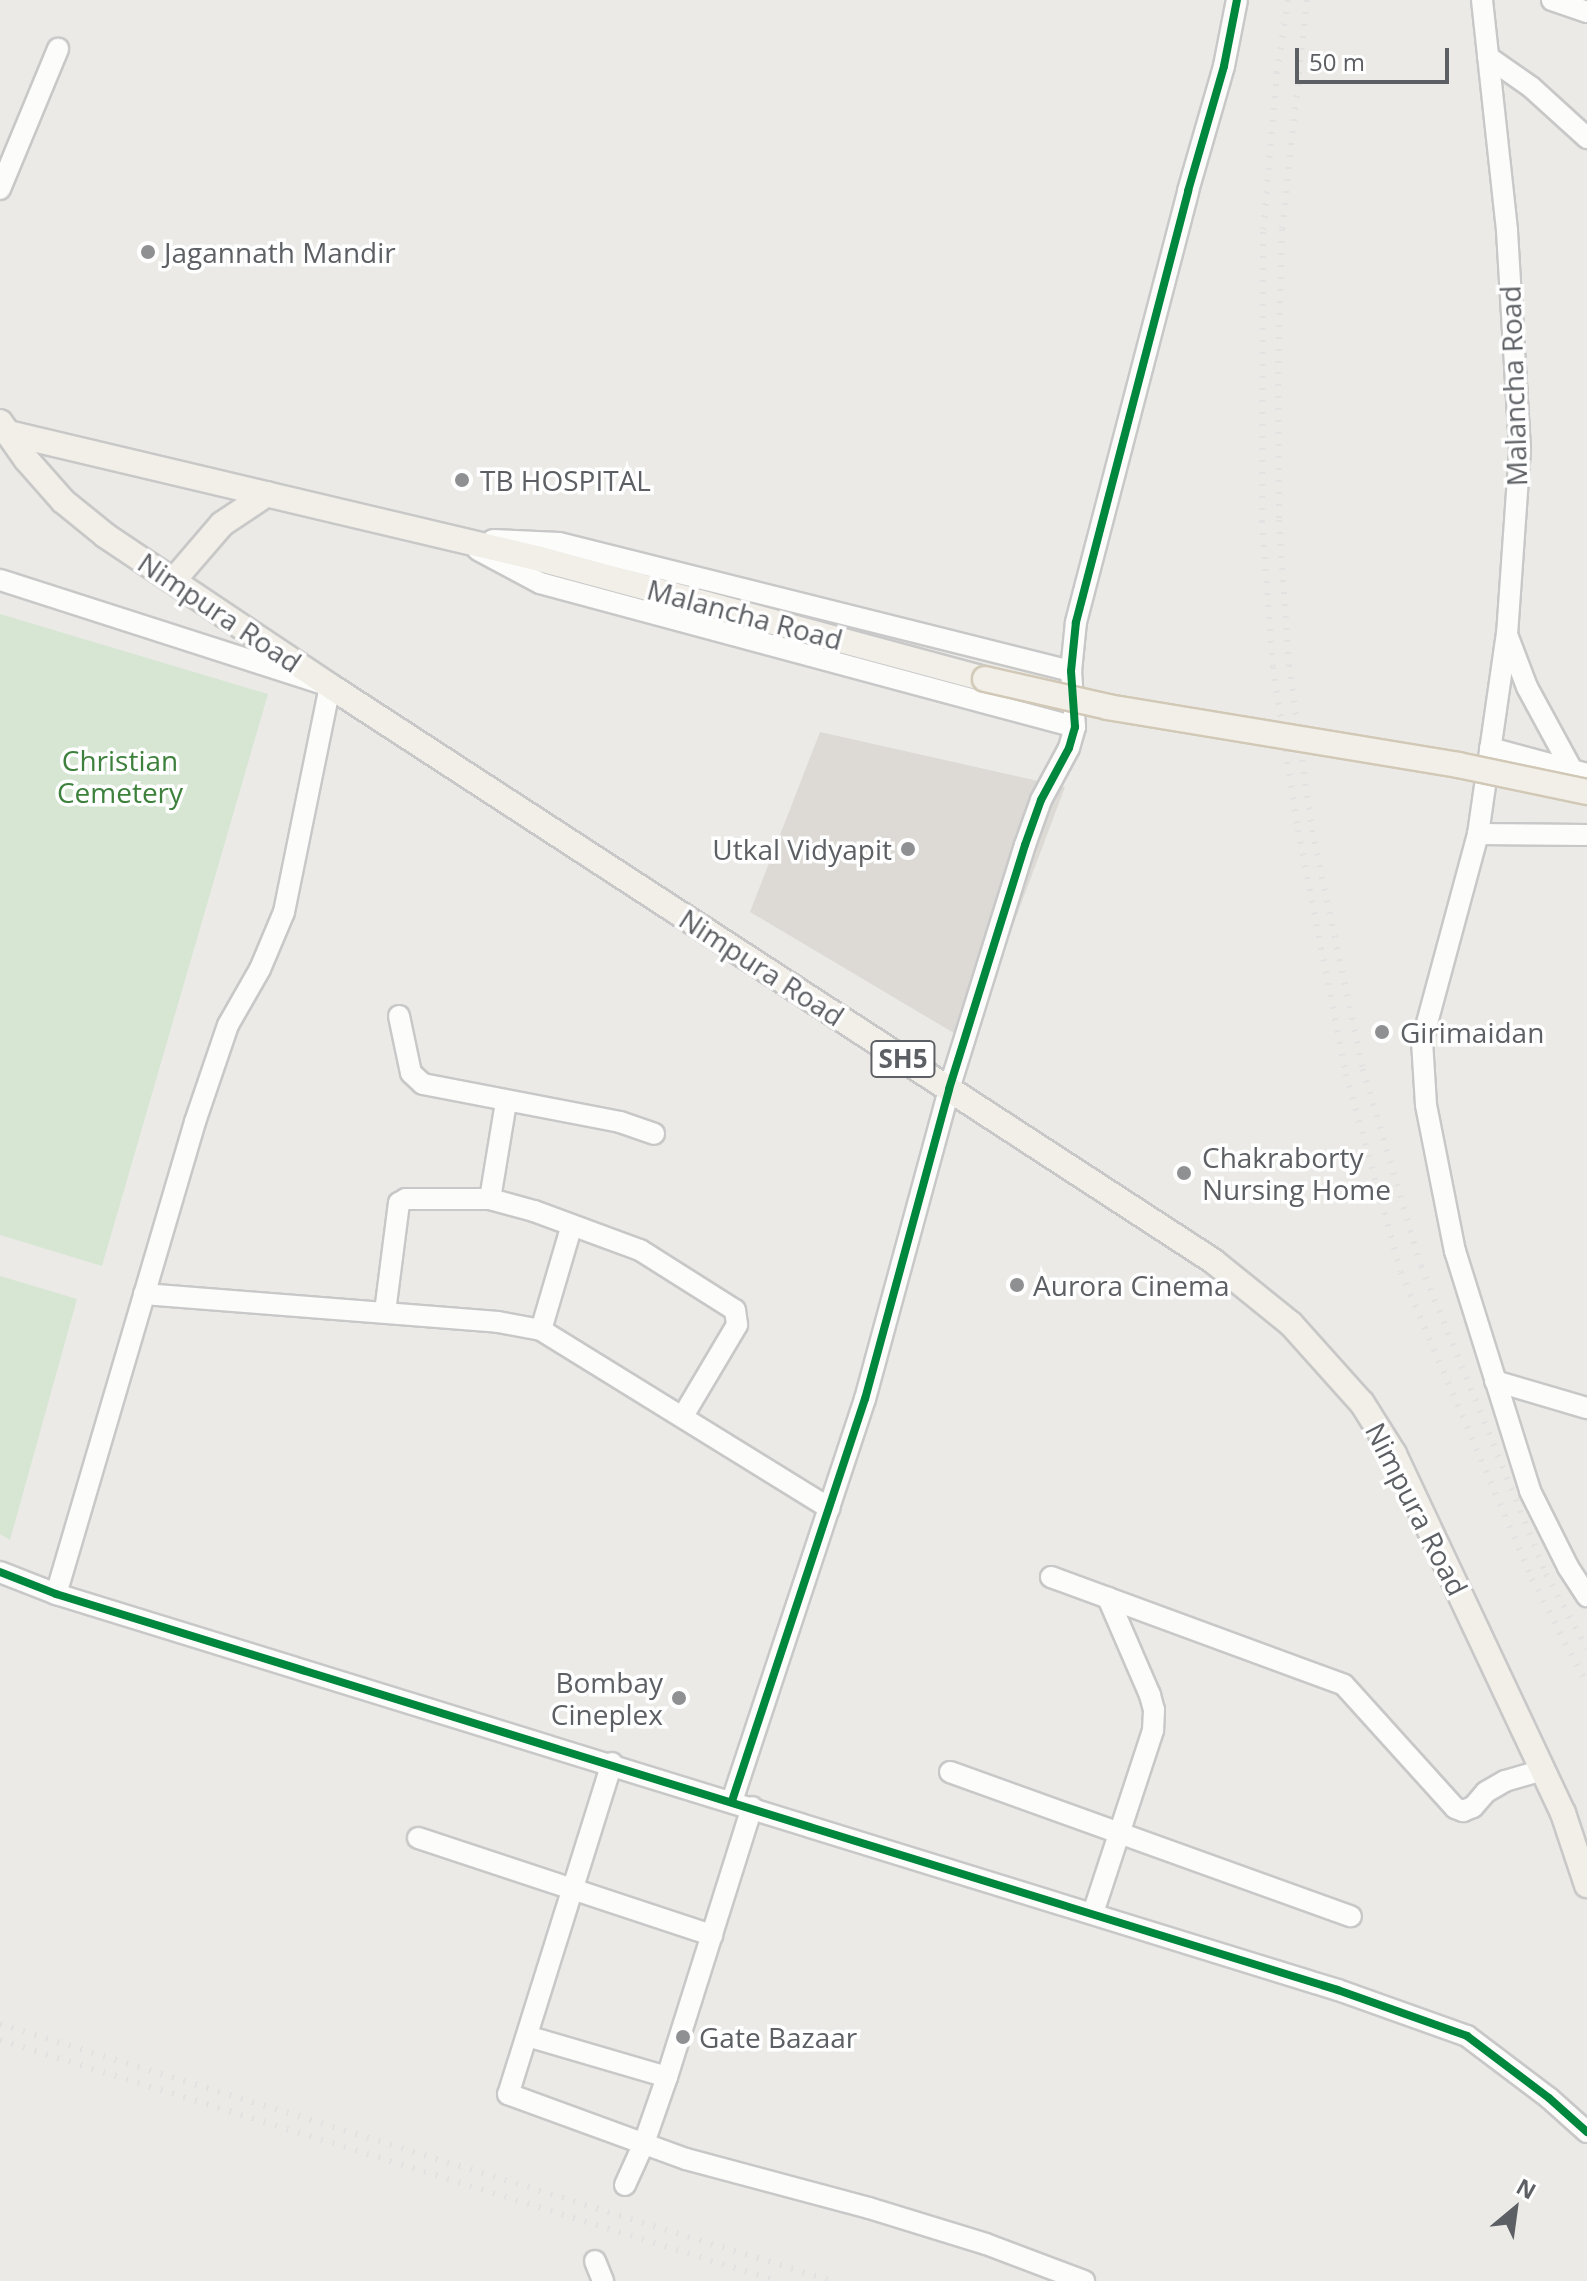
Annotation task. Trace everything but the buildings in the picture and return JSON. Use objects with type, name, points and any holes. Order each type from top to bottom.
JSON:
[{"type":"main road","name":"Malancha Road","points":[[4,428],[457,539],[985,679],[1108,707],[1458,765],[1587,792]]},
{"type":"main road","name":"Nimpura Road","points":[[4,428],[63,501],[173,581],[1213,1261],[1291,1324],[1362,1403],[1394,1454],[1432,1529],[1563,1813],[1587,1885]]},
{"type":"main road","points":[[173,581],[222,524],[267,494]]},
{"type":"street","name":"Malancha Road","points":[[1482,0],[1507,231],[1520,449],[1507,633],[1478,834],[1422,1041],[1426,1105],[1455,1251],[1530,1491],[1568,1567],[1587,1596]]},
{"type":"street","points":[[1552,0],[1587,12]]},
{"type":"street","points":[[625,2185],[644,2143],[667,2077],[712,1935],[742,1804],[829,1508],[865,1399],[949,1089],[1025,845],[1041,800],[1069,748],[1075,727],[1071,671],[1076,622],[1188,191],[1224,66],[1234,1]]},
{"type":"street","points":[[0,189],[58,49]]},
{"type":"street","points":[[1488,57],[1531,87],[1587,138]]},
{"type":"street","points":[[457,539],[559,543],[1071,671]]},
{"type":"street","points":[[457,539],[540,583],[1075,727]]},
{"type":"street","points":[[0,580],[330,686],[284,912],[260,969],[228,1025],[195,1122],[56,1594]]},
{"type":"street","points":[[1507,633],[1527,687],[1580,772]]},
{"type":"street","points":[[1490,748],[1580,772]]},
{"type":"street","points":[[1478,834],[1587,835]]},
{"type":"street","points":[[399,1016],[408,1064],[423,1084],[620,1122],[654,1134]]},
{"type":"street","points":[[490,1199],[506,1102]]},
{"type":"street","points":[[385,1312],[399,1203],[406,1199],[490,1199],[572,1225],[664,1263],[739,1316],[737,1325],[683,1416]]},
{"type":"street","points":[[541,1330],[572,1225]]},
{"type":"street","points":[[144,1294],[385,1312],[522,1325],[541,1330],[829,1508]]},
{"type":"street","points":[[1495,1381],[1587,1408]]},
{"type":"street","points":[[0,1572],[56,1594],[612,1763],[1338,1990],[1467,2036],[1549,2098],[1587,2132]]},
{"type":"street","points":[[1051,1577],[1344,1685],[1455,1808],[1463,1811],[1473,1807],[1486,1792],[1505,1781],[1543,1770]]},
{"type":"street","points":[[1093,1913],[1153,1730],[1154,1710],[1108,1598]]},
{"type":"street","points":[[612,1763],[508,2094],[644,2143],[957,2235],[1084,2281]]},
{"type":"street","points":[[950,1772],[1351,1916]]},
{"type":"street","points":[[418,1838],[712,1935]]},
{"type":"street","points":[[527,2036],[667,2077]]},
{"type":"street","points":[[595,2261],[603,2281]]},
{"type":"shaded area","name":"Utkal Vidyapit","points":[[820,732],[1065,787],[969,1042],[750,912]]},
{"type":"green space","name":"Christian Cemetery","points":[[0,614],[268,694],[102,1266],[0,1235]]},
{"type":"green space","points":[[0,1276],[77,1299],[10,1540],[0,1534]]},
{"type":"railway","points":[[1288,0],[1277,72],[1263,232],[1262,521],[1273,667],[1298,830],[1346,1074],[1401,1272],[1532,1579],[1587,1684]]},
{"type":"railway","points":[[1307,0],[1282,229],[1278,372],[1279,520],[1289,665],[1312,830],[1363,1069],[1421,1266],[1546,1574],[1587,1649]]},
{"type":"railway","points":[[0,2024],[832,2281]]},
{"type":"railway","points":[[0,2040],[777,2281]]},
{"type":"cycle path","points":[[732,1801],[865,1399],[949,1089],[1025,845],[1041,800],[1069,748],[1075,727],[1071,671],[1076,622],[1188,191],[1224,66],[1237,0]]},
{"type":"cycle path","points":[[0,1572],[56,1594],[1338,1990],[1467,2036],[1549,2098],[1587,2132]]},
{"type":"place","name":"Jagannath Mandir","points":[[148,252]]},
{"type":"place","name":"TB HOSPITAL","points":[[462,480]]},
{"type":"place","name":"Utkal Vidyapit","points":[[908,849]]},
{"type":"place","name":"Girimaidan","points":[[1382,1032]]},
{"type":"place","name":"Chakraborty Nursing Home","points":[[1184,1173]]},
{"type":"place","name":"Aurora Cinema","points":[[1017,1285]]},
{"type":"place","name":"Bombay Cineplex","points":[[679,1698]]},
{"type":"place","name":"Gate Bazaar","points":[[683,2037]]}]
